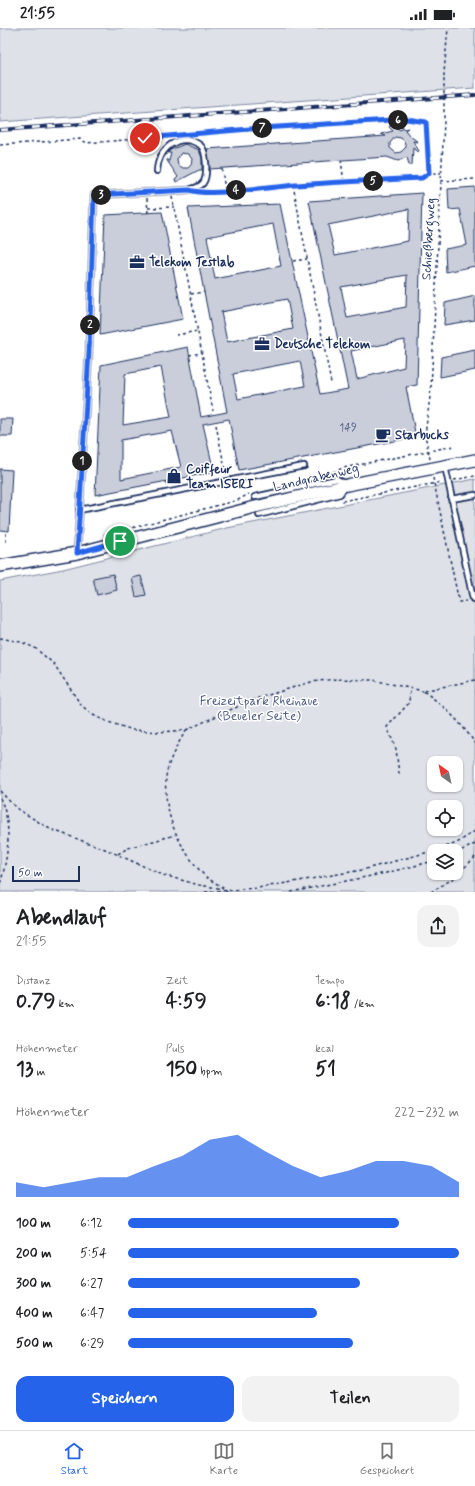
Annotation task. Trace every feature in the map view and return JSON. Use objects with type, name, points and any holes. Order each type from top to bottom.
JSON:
[{"type":"street","name":"Landgrabenweg","points":[[0,566],[77,553],[347,485],[475,460]]},
{"type":"lane","points":[[77,553],[89,352],[94,195],[189,190],[200,186],[206,177],[204,149],[201,146],[184,141],[171,144],[160,155],[157,162],[157,171]]},
{"type":"lane","points":[[79,510],[304,466]]},
{"type":"lane","points":[[445,466],[474,599]]},
{"type":"lane","points":[[254,495],[337,479],[347,485],[340,494],[260,515]]},
{"type":"lane","points":[[451,499],[475,495]]},
{"type":"path","name":"Schießbergweg","points":[[428,451],[425,435],[431,389],[441,181],[444,73],[448,28]]},
{"type":"path","points":[[190,134],[407,119],[426,122],[429,173]]},
{"type":"path","points":[[0,145],[80,139],[87,143],[174,136]]},
{"type":"path","points":[[341,160],[344,183]]},
{"type":"path","points":[[222,169],[224,191]]},
{"type":"path","points":[[189,190],[197,193],[293,185],[422,178],[429,173],[441,173]]},
{"type":"path","points":[[441,181],[475,179]]},
{"type":"path","points":[[293,185],[332,383]]},
{"type":"path","points":[[171,191],[213,411]]},
{"type":"path","points":[[147,192],[148,213]]},
{"type":"path","points":[[148,208],[174,207]]},
{"type":"path","points":[[292,262],[307,258]]},
{"type":"path","points":[[191,294],[204,292]]},
{"type":"path","points":[[176,335],[198,331]]},
{"type":"path","points":[[189,355],[202,353]]},
{"type":"path","points":[[216,425],[228,481]]},
{"type":"path","points":[[331,473],[343,468],[454,446],[454,448]]},
{"type":"path","points":[[448,481],[475,476]]},
{"type":"path","points":[[338,502],[434,483],[459,602],[474,599]]},
{"type":"path","points":[[104,535],[254,495]]},
{"type":"path","points":[[6,531],[6,542]]},
{"type":"path","points":[[0,638],[21,642],[44,654],[60,673],[81,705],[93,715],[108,722],[133,730],[160,732],[186,730],[252,700],[311,682],[336,679],[373,680],[423,692],[442,705],[475,743]]},
{"type":"path","points":[[423,692],[475,681]]},
{"type":"path","points":[[400,774],[396,749],[387,727],[392,720],[409,704],[410,689]]},
{"type":"path","points":[[186,730],[173,754],[166,776],[167,805],[175,835],[182,848],[204,876],[225,889],[227,892]]},
{"type":"path","points":[[0,791],[16,808],[50,829],[118,854],[163,875],[199,885],[225,889]]},
{"type":"path","points":[[0,798],[7,818],[8,843],[0,885]]},
{"type":"path","points":[[206,892],[225,889],[258,888],[362,870],[440,849],[457,843],[475,831]]},
{"type":"path","points":[[118,854],[128,848],[175,835]]},
{"type":"path","points":[[463,850],[475,844]]},
{"type":"path","points":[[431,892],[454,878],[475,857]]},
{"type":"path","points":[[291,892],[386,873],[427,863]]},
{"type":"green space","points":[[0,28],[475,28],[475,88],[0,122]]},
{"type":"green space","name":"Freizeitpark Rheinaue (Beueler Seite)","points":[[475,479],[475,892],[0,892],[0,581],[63,569],[227,528]]},
{"type":"building","points":[[391,124],[400,130],[402,129],[402,125],[404,129],[408,128],[405,130],[418,142],[413,141],[419,151],[417,152],[413,148],[412,165],[409,165],[407,157],[398,161],[387,157],[210,169],[207,149],[386,136],[381,134],[393,131],[389,127]],"holes":[[[395,137],[401,138],[406,147],[401,152],[396,153],[390,148],[390,143]]]},
{"type":"building","points":[[185,144],[199,150],[202,158],[202,170],[199,170],[176,182],[175,180],[178,177],[166,159],[169,161],[171,153],[168,153],[170,150]],"holes":[[[181,153],[188,154],[192,159],[191,165],[188,168],[183,168],[178,165],[177,159]]]},
{"type":"building","points":[[475,187],[475,266],[446,272],[445,249],[467,245],[460,209],[449,210],[448,189]]},
{"type":"building","name":"Deutsche Telekom","points":[[422,193],[417,385],[406,387],[416,437],[239,470],[229,419],[203,424],[214,472],[95,495],[101,365],[188,347],[201,417],[227,412],[188,208],[280,204],[320,394],[348,389],[309,201]],"holes":[[[409,209],[408,241],[335,255],[328,225]],[[273,224],[281,266],[215,279],[207,237]],[[407,275],[406,307],[347,318],[341,287]],[[287,299],[293,329],[227,342],[221,312]],[[405,340],[404,367],[357,379],[351,351]],[[300,361],[305,386],[238,399],[233,374]],[[161,367],[171,417],[123,425],[125,374]],[[172,431],[181,467],[121,479],[121,440]]]},
{"type":"building","name":"Telekom Testlab","points":[[162,212],[183,319],[100,335],[105,215]]},
{"type":"building","points":[[475,296],[475,320],[444,325],[445,303]]},
{"type":"building","points":[[475,350],[475,370],[440,377],[441,357]]},
{"type":"building","points":[[0,419],[13,419],[12,436],[0,436]]},
{"type":"building","points":[[0,469],[12,470],[9,531],[0,530]]},
{"type":"building","points":[[113,574],[117,590],[97,595],[93,578]]},
{"type":"building","points":[[141,576],[146,595],[136,597],[132,578]]},
{"type":"railway","points":[[0,130],[475,95]]},
{"type":"place","name":"Telekom Testlab","points":[[137,262]]},
{"type":"place","name":"Deutsche Telekom","points":[[262,344]]},
{"type":"place","name":"Starbucks","points":[[383,435]]},
{"type":"place","name":"Coiffeur Team ISERI","points":[[174,476]]},
{"type":"route","points":[[120,541],[77,553],[89,352],[94,195],[189,190],[197,193],[294,185],[422,178],[429,173],[426,122],[407,119],[262,128],[145,138]]}]
